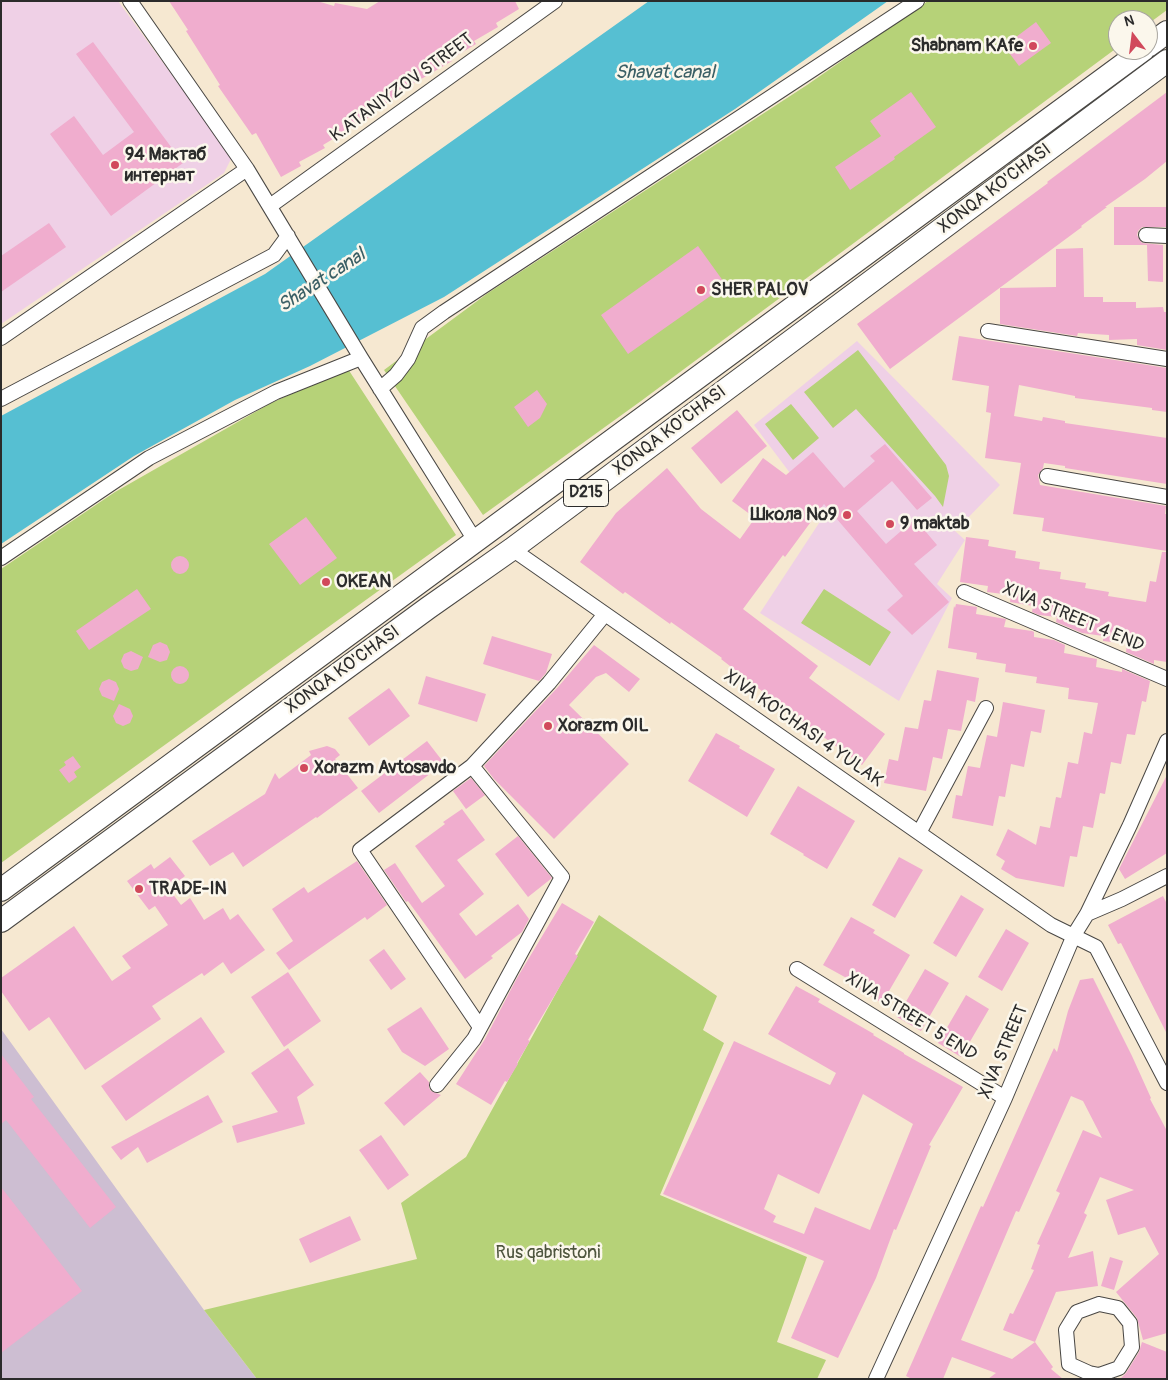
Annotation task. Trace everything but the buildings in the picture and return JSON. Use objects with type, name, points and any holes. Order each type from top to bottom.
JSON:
[{"type":"main road","name":"XONQA KO'CHASI","points":[[1,890],[1130,60]]},
{"type":"main road","name":"XONQA KO'CHASI","points":[[1,921],[420,614],[512,549],[1167,61]]},
{"type":"main road","points":[[1000,156],[1014,174]]},
{"type":"street","points":[[130,1],[247,169],[380,389],[476,542]]},
{"type":"street","name":"K.ATANIYZOV STREET","points":[[270,206],[556,1]]},
{"type":"street","points":[[380,389],[396,375],[408,359],[422,328],[444,312],[917,1]]},
{"type":"street","points":[[1,338],[247,169]]},
{"type":"street","points":[[1146,235],[1167,236]]},
{"type":"street","points":[[1,399],[274,255],[288,236]]},
{"type":"street","points":[[988,331],[1167,359]]},
{"type":"street","points":[[1,558],[150,458],[276,392],[361,358]]},
{"type":"street","points":[[1048,476],[1167,497]]},
{"type":"street","name":"XIVA KO'CHASI 4 YULAK","points":[[512,549],[1051,925],[1096,947],[1167,1083]]},
{"type":"street","name":"XIVA STREET 4 END","points":[[964,592],[1167,679]]},
{"type":"street","points":[[480,1027],[360,850],[472,766],[549,683],[605,614]]},
{"type":"street","points":[[919,833],[986,708]]},
{"type":"street","name":"XIVA STREET","points":[[876,1379],[1005,1098],[1074,936],[1087,914],[1130,825],[1167,741]]},
{"type":"street","points":[[437,1085],[474,1039],[562,877],[472,766]]},
{"type":"street","points":[[1087,914],[1167,876]]},
{"type":"street","name":"XIVA STREET 5 END","points":[[797,969],[1005,1098]]},
{"type":"street","points":[[1099,1304],[1118,1308],[1130,1323],[1132,1347],[1118,1368],[1100,1377],[1069,1364],[1066,1330],[1077,1312],[1099,1304]]},
{"type":"shaded area","name":"94 Мактаб интернат","points":[[1,1],[118,1],[232,157],[224,173],[1,324]]},
{"type":"shaded area","name":"9 maktab","points":[[857,341],[1000,485],[955,531],[965,540],[937,584],[952,598],[899,701],[760,613],[823,517],[754,425]]},
{"type":"shaded area","points":[[1,1029],[204,1310],[257,1379],[1,1379]]},
{"type":"green space","points":[[928,1],[1167,1],[1167,10],[1158,17],[1158,10],[1108,10],[1108,54],[641,401],[483,515],[384,370],[488,293],[807,85]]},
{"type":"green space","points":[[858,350],[946,465],[949,476],[943,507],[856,409],[833,428],[804,392]]},
{"type":"green space","points":[[348,369],[456,535],[1,863],[1,569],[115,492],[271,403]]},
{"type":"green space","points":[[791,404],[819,438],[793,460],[765,424]]},
{"type":"green space","points":[[824,589],[891,632],[870,666],[801,623]]},
{"type":"green space","name":"Rus qabristoni","points":[[599,915],[717,996],[703,1030],[724,1043],[660,1195],[807,1257],[777,1342],[826,1360],[817,1379],[257,1379],[204,1310],[417,1259],[401,1203],[466,1157]]},
{"type":"water","name":"Shavat canal","points":[[649,1],[888,1],[735,109],[444,297],[310,366],[235,400],[134,456],[1,544],[1,416],[265,274]]},
{"type":"place","name":"Shabnam KAfe","points":[[1033,46]]},
{"type":"place","name":"94 Мактаб интернат","points":[[115,165]]},
{"type":"place","name":"SHER PALOV","points":[[701,290]]},
{"type":"place","name":"Школа №9","points":[[847,515]]},
{"type":"place","name":"9 maktab","points":[[890,524]]},
{"type":"place","name":"OKEAN","points":[[326,582]]},
{"type":"place","name":"Xorazm OIL","points":[[548,726]]},
{"type":"place","name":"Xorazm Avtosavdo","points":[[304,768]]},
{"type":"place","name":"TRADE-IN","points":[[139,889]]}]
